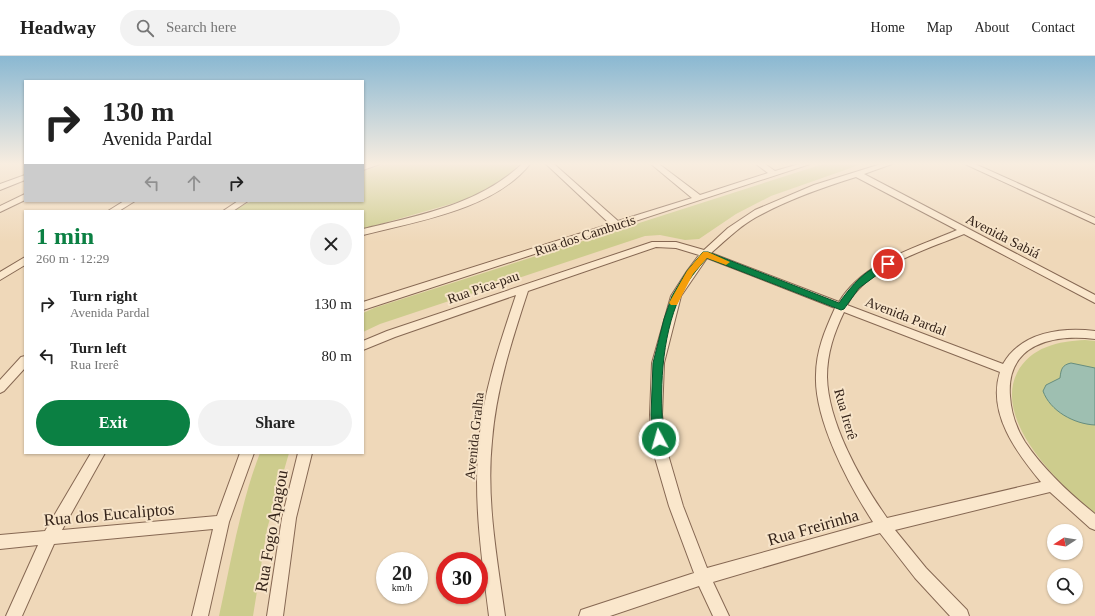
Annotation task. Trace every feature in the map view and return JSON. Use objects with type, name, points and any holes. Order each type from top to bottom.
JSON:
[{"type":"street","points":[[364,232],[448,209],[484,196],[494,190]]},
{"type":"street","points":[[579,190],[616,224]]},
{"type":"street","points":[[688,190],[698,198]]},
{"type":"street","name":"Rua dos Cambucis","points":[[364,306],[723,190]]},
{"type":"street","points":[[721,616],[703,578],[672,492],[660,450],[656,415],[658,363],[668,319],[676,296],[690,273],[705,254],[731,230],[758,212],[809,190]]},
{"type":"street","name":"Avenida Sabiá","points":[[887,190],[1095,299]]},
{"type":"street","points":[[1027,190],[1095,221]]},
{"type":"street","points":[[0,209],[24,198]]},
{"type":"street","points":[[114,210],[129,202]]},
{"type":"street","points":[[230,210],[242,202]]},
{"type":"street","name":"Rua Irerê","points":[[961,616],[909,560],[883,526],[858,484],[838,444],[824,400],[822,369],[828,336],[841,307],[856,286],[874,272],[902,257],[964,231]]},
{"type":"street","name":"Rua Pica-pau","points":[[364,346],[386,336],[655,244],[678,244],[705,254]]},
{"type":"street","name":"Avenida Pardal","points":[[705,254],[1006,370]]},
{"type":"street","points":[[0,277],[24,261]]},
{"type":"street","name":"Avenida Gralha","points":[[497,616],[486,521],[484,464],[490,407],[504,346],[524,288]]},
{"type":"street","points":[[1095,334],[1070,333],[1044,337],[1030,344],[1014,356],[1006,370],[1003,395],[1006,414],[1014,434],[1028,456],[1052,485],[1095,523]]},
{"type":"street","points":[[0,388],[24,361]]},
{"type":"street","points":[[14,616],[48,538],[97,454]]},
{"type":"street","points":[[200,616],[222,522],[247,454]]},
{"type":"street","name":"Rua Fogo Apagou","points":[[275,616],[289,518],[305,454]]},
{"type":"street","name":"Rua Freirinha","points":[[587,616],[703,578],[883,526],[1052,485]]},
{"type":"street","name":"Rua dos Eucaliptos","points":[[0,542],[222,522]]},
{"type":"shaded area","points":[[364,190],[486,190],[472,198],[364,229],[364,210],[233,210],[250,202],[364,202]]},
{"type":"shaded area","points":[[742,190],[788,190],[771,196],[736,214],[699,239],[685,240],[660,235],[645,236],[380,324],[364,332],[364,313],[374,308]]},
{"type":"shaded area","points":[[1085,340],[1095,341],[1095,513],[1065,486],[1034,451],[1022,431],[1014,411],[1012,392],[1017,373],[1029,357],[1037,351],[1055,344]]},
{"type":"shaded area","points":[[1071,363],[1095,368],[1095,425],[1079,422],[1064,415],[1051,405],[1043,391],[1046,385],[1060,378],[1062,368]]},
{"type":"shaded area","points":[[260,454],[289,454],[267,529],[253,616],[219,616],[241,513]]},
{"type":"slow traffic","points":[[674,303],[676,296],[690,273],[705,254],[726,262]]},
{"type":"route","points":[[659,439],[656,415],[658,363],[668,319],[676,296],[690,273],[705,254],[841,307],[856,286],[874,272],[888,264]]}]
